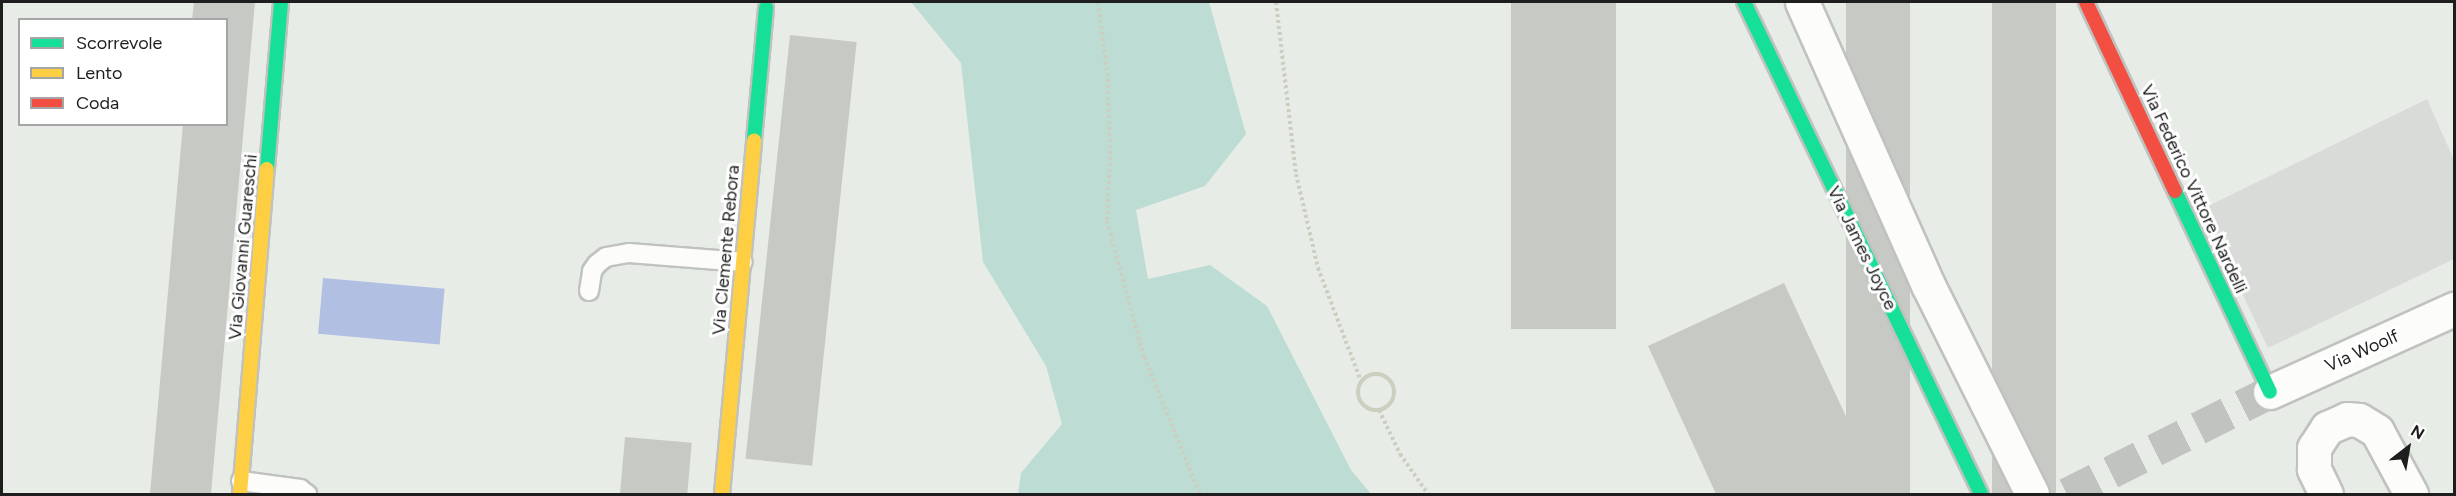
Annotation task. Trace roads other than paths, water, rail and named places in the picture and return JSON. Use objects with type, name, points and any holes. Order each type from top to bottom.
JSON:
[{"type":"street","name":"Via Giovanni Guareschi","points":[[241,488],[281,2]]},
{"type":"street","name":"Via James Joyce","points":[[1744,2],[1981,495]]},
{"type":"street","points":[[1802,2],[1928,285],[2032,495]]},
{"type":"street","name":"Via Federico Vittore Nardelli","points":[[2085,2],[2270,392]]},
{"type":"street","name":"Via Clemente Rebora","points":[[723,495],[766,8]]},
{"type":"street","name":"Via Woolf","points":[[2270,392],[2454,309]]},
{"type":"street","points":[[2326,495],[2314,469],[2314,448],[2326,428],[2347,419],[2359,420],[2377,430],[2411,495]]},
{"type":"lane","points":[[589,291],[592,271],[597,264],[606,257],[629,252],[743,262]]},
{"type":"lane","points":[[241,488],[300,489],[307,495]]},
{"type":"tunnel","points":[[2067,494],[2270,392]]}]
